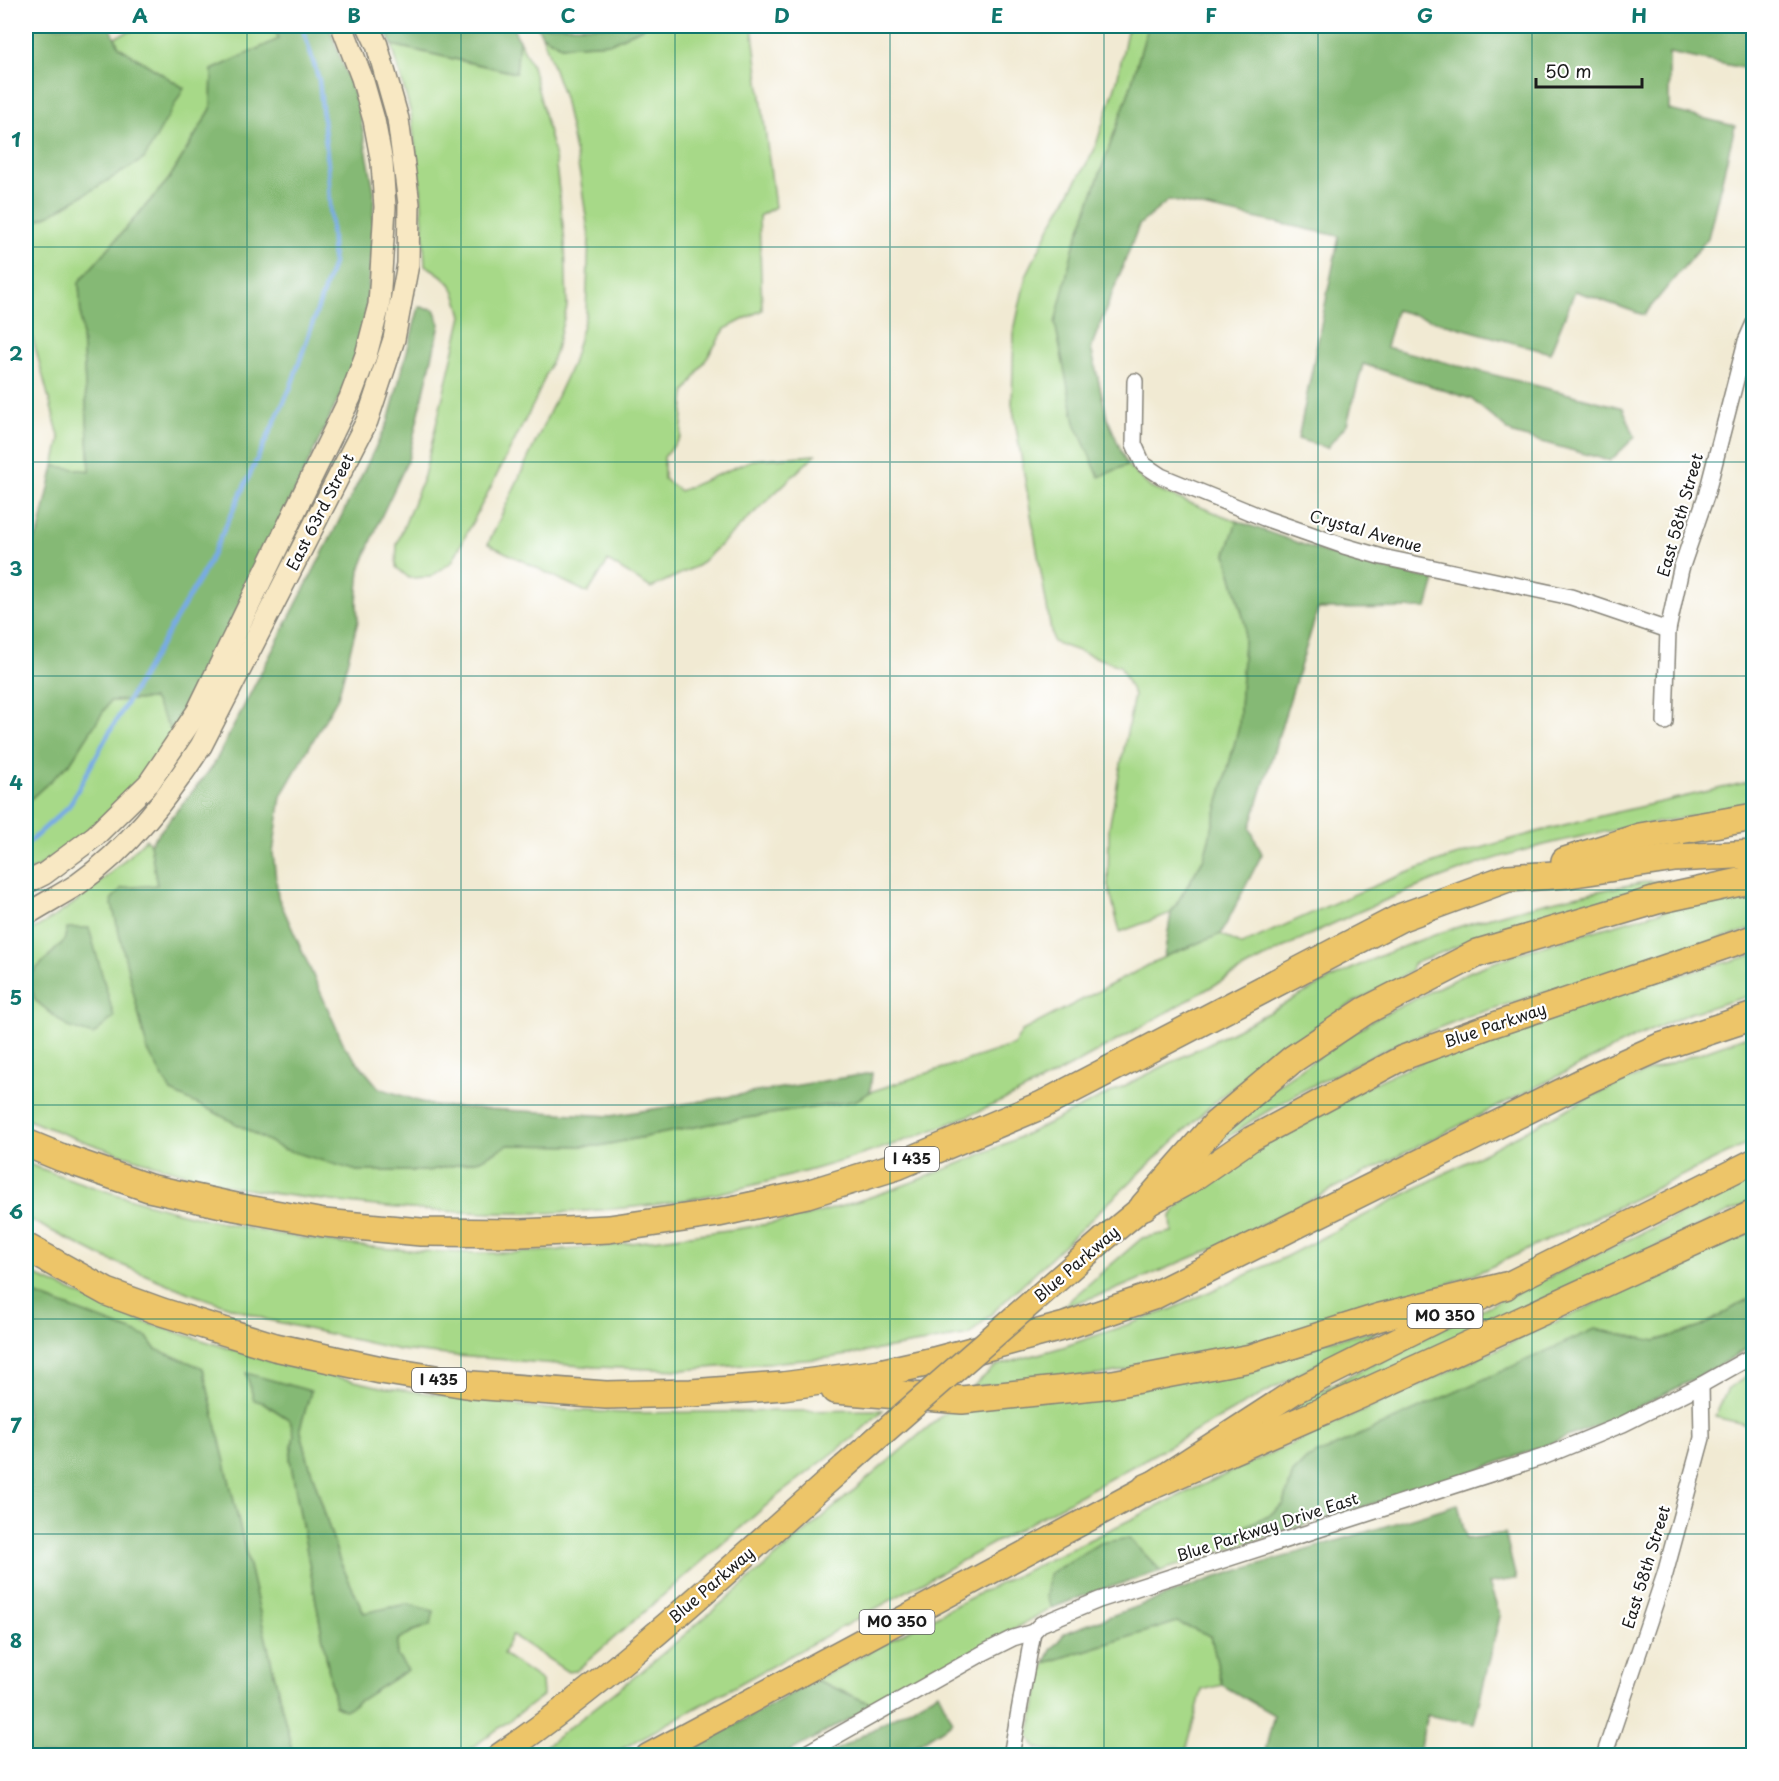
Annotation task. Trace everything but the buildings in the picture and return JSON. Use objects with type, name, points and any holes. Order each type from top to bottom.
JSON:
[{"type":"highway","points":[[1509,878],[1640,837],[1754,817]]},
{"type":"highway","name":"I 435","points":[[26,1143],[149,1188],[237,1208],[324,1223],[421,1232],[521,1233],[609,1229],[718,1213],[807,1194],[897,1166],[1042,1105],[1402,917],[1509,878],[1569,874],[1675,858],[1754,854]]},
{"type":"highway","points":[[1144,1206],[1216,1124],[1293,1059],[1365,1011],[1478,953],[1657,900],[1754,879]]},
{"type":"highway","name":"Blue Parkway","points":[[499,1755],[583,1693],[662,1628],[1144,1206],[1190,1181],[1251,1139],[1402,1058],[1754,937]]},
{"type":"highway","name":"I 435","points":[[26,1247],[107,1292],[162,1312],[275,1347],[381,1370],[472,1385],[606,1395],[691,1393],[783,1386],[880,1373],[934,1361],[1065,1326],[1153,1296],[1590,1078],[1660,1047],[1754,1016]]},
{"type":"highway","name":"MO 350","points":[[648,1755],[1146,1488],[1297,1390],[1754,1161]]},
{"type":"highway","points":[[1146,1488],[1364,1393],[1754,1214]]},
{"type":"highway","points":[[783,1386],[962,1400],[1113,1384],[1251,1358],[1380,1317],[1505,1286]]},
{"type":"main road","name":"East 63rd Street","points":[[26,883],[44,874],[95,836],[149,783],[197,712],[350,398],[366,356],[379,305],[385,207],[383,174],[374,120],[362,78],[342,26]]},
{"type":"main road","name":"East 63rd Street","points":[[26,915],[78,883],[114,854],[147,821],[176,785],[201,746],[367,421],[394,339],[408,264],[410,204],[398,119],[377,45],[368,26]]},
{"type":"street","name":"East 58th Street","points":[[1665,722],[1668,630],[1681,569],[1706,496],[1746,341],[1754,323]]},
{"type":"street","name":"Crystal Avenue","points":[[1135,381],[1134,444],[1143,464],[1161,476],[1264,518],[1382,558],[1571,597],[1668,630]]},
{"type":"street","name":"Blue Parkway Drive East","points":[[801,1755],[985,1652],[1013,1638],[1033,1632],[1041,1624],[1099,1600],[1542,1457],[1623,1424],[1701,1385],[1754,1355]]},
{"type":"street","name":"East 58th Street","points":[[1604,1755],[1665,1574],[1702,1438],[1701,1385]]},
{"type":"street","points":[[1016,1754],[1033,1632]]},
{"type":"green space","points":[[26,26],[110,26],[119,47],[184,88],[144,159],[50,215],[26,225]]},
{"type":"green space","points":[[145,26],[273,26],[279,39],[212,70],[211,109],[169,179],[79,282],[90,471],[54,466],[60,440],[26,313],[26,225],[50,215],[184,88],[119,47],[115,37]]},
{"type":"green space","points":[[273,26],[329,26],[359,110],[374,191],[372,252],[365,319],[352,370],[272,540],[173,734],[153,699],[110,701],[71,762],[26,803],[26,553],[39,532],[54,466],[90,471],[79,282],[169,179],[211,109],[212,70],[279,39]]},
{"type":"green space","points":[[384,26],[512,26],[519,40],[516,73],[392,45]]},
{"type":"green space","points":[[537,26],[646,26],[611,43],[561,46],[542,35]]},
{"type":"green space","points":[[646,26],[752,26],[775,207],[759,216],[762,310],[725,329],[685,393],[681,437],[664,457],[664,479],[680,491],[752,460],[815,455],[699,565],[651,588],[608,561],[588,593],[488,544],[572,364],[586,314],[589,237],[580,175],[564,98],[542,35],[561,46],[611,43]]},
{"type":"green space","points":[[1128,26],[1148,26],[1130,89],[1073,249],[1099,476],[1127,465],[1151,488],[1237,521],[1226,554],[1245,624],[1239,727],[1204,858],[1171,913],[1120,932],[1108,885],[1109,828],[1134,695],[1120,666],[1053,642],[1012,404],[1014,331],[1026,276],[1052,223],[1094,151],[1117,81]]},
{"type":"green space","points":[[1148,26],[1753,26],[1753,70],[1669,53],[1669,110],[1735,126],[1708,238],[1644,315],[1575,291],[1550,353],[1396,310],[1386,347],[1623,408],[1635,437],[1610,461],[1513,434],[1471,399],[1363,364],[1347,424],[1327,448],[1298,439],[1339,236],[1169,200],[1139,225],[1091,348],[1107,417],[1127,465],[1099,477],[1075,423],[1055,323],[1073,249],[1130,89]]},
{"type":"green space","points":[[519,40],[532,66],[555,157],[565,243],[567,307],[555,353],[534,403],[452,562],[430,577],[409,578],[396,567],[397,544],[424,476],[462,316],[451,285],[441,275],[425,265],[421,191],[411,114],[392,45],[516,73]]},
{"type":"green space","points":[[419,307],[434,309],[440,324],[408,460],[381,517],[360,570],[358,621],[338,697],[281,796],[273,853],[278,897],[345,1047],[379,1088],[434,1106],[611,1116],[872,1073],[870,1092],[855,1101],[715,1123],[599,1146],[508,1145],[480,1160],[427,1171],[357,1171],[283,1149],[171,1092],[147,1049],[111,900],[122,888],[157,885],[150,844],[213,766],[334,531],[388,422]]},
{"type":"green space","points":[[1237,521],[1352,562],[1435,580],[1427,608],[1318,609],[1250,828],[1262,854],[1221,934],[1164,957],[1171,913],[1204,858],[1239,727],[1245,624],[1226,554]]},
{"type":"green space","points":[[153,699],[173,734],[138,784],[90,829],[36,869],[26,872],[26,803],[71,762],[109,701]]},
{"type":"green space","points":[[1753,781],[1753,806],[1573,838],[1502,857],[1440,878],[1358,912],[1277,951],[1063,1071],[973,1114],[844,1161],[695,1198],[604,1210],[524,1213],[404,1209],[364,1205],[274,1194],[218,1183],[116,1153],[26,1119],[26,933],[75,903],[119,866],[146,839],[150,844],[157,886],[122,888],[171,1092],[357,1171],[427,1171],[480,1160],[508,1145],[599,1146],[715,1123],[854,1101],[870,1092],[1014,1045],[1022,1031],[1164,957],[1221,934],[1241,945],[1366,889],[1443,860],[1558,826]],"holes":[[[64,941],[68,1027],[35,1000],[28,978]]]},
{"type":"green space","points":[[1651,881],[1669,881],[1571,911],[1561,911],[1455,947],[1413,964],[1410,972],[1344,1008],[1219,1098],[969,1335],[829,1358],[682,1370],[595,1367],[400,1350],[268,1320],[189,1293],[103,1257],[26,1218],[26,1163],[139,1201],[256,1230],[315,1240],[434,1252],[541,1252],[588,1248],[785,1221],[875,1195],[987,1152],[1249,1023],[1340,974],[1404,946],[1508,912]]},
{"type":"green space","points":[[1753,889],[1753,935],[1748,930],[1466,1017],[1388,1048],[1298,1093],[1253,1120],[1200,1157],[1264,1094],[1373,1020],[1471,971],[1519,953],[1724,893]]},
{"type":"green space","points":[[67,928],[89,928],[114,1017],[93,1035],[68,1027],[35,1000],[28,977],[64,941]]},
{"type":"green space","points":[[1753,955],[1753,995],[1690,1013],[1634,1038],[1219,1246],[1112,1291],[1062,1307],[1142,1238],[1172,1232],[1171,1216],[1203,1184],[1300,1122],[1361,1090],[1424,1061],[1554,1013]]},
{"type":"green space","points":[[1753,1034],[1753,1141],[1484,1270],[1429,1291],[1250,1347],[1100,1375],[972,1387],[996,1366],[1063,1347],[1172,1309],[1287,1256],[1596,1094],[1646,1072]]},
{"type":"green space","points":[[1753,1180],[1753,1201],[1223,1449],[1303,1400],[1428,1335]]},
{"type":"green space","points":[[1753,1231],[1753,1296],[1701,1327],[1655,1341],[1634,1338],[1293,1473],[1284,1504],[1271,1514],[1245,1527],[1249,1542],[1161,1571],[1129,1538],[1046,1596],[1052,1608],[874,1705],[816,1680],[962,1602],[1183,1494]]},
{"type":"green space","points":[[26,1269],[45,1280],[141,1321],[279,1364],[381,1387],[547,1409],[624,1413],[883,1410],[854,1437],[776,1497],[576,1671],[568,1672],[512,1635],[503,1654],[542,1681],[543,1696],[462,1755],[293,1755],[203,1368],[155,1349],[147,1337],[26,1291]],"holes":[[[311,1391],[300,1428],[339,1559],[364,1613],[407,1604],[431,1625],[413,1631],[398,1640],[397,1656],[407,1670],[345,1710],[335,1705],[290,1459],[294,1435],[290,1420],[264,1403]]]},
{"type":"green space","points":[[26,1291],[147,1337],[155,1349],[203,1368],[293,1755],[26,1755]]},
{"type":"green space","points":[[1753,1296],[1753,1345],[1695,1379],[1634,1409],[1508,1459],[1249,1542],[1244,1527],[1271,1514],[1284,1504],[1293,1473],[1307,1459],[1595,1329],[1656,1341],[1701,1327]]},
{"type":"green space","points":[[1379,1331],[611,1755],[533,1756],[642,1671],[947,1411]]},
{"type":"green space","points":[[1753,1372],[1753,1426],[1715,1417],[1727,1390]]},
{"type":"green space","points":[[246,1373],[311,1391],[300,1428],[339,1559],[364,1613],[407,1604],[434,1611],[431,1625],[413,1631],[398,1640],[397,1656],[408,1670],[345,1710],[335,1705],[290,1459],[294,1435],[290,1420],[264,1403],[254,1400]]},
{"type":"green space","points":[[1458,1504],[1466,1539],[1505,1533],[1516,1579],[1489,1583],[1500,1616],[1474,1724],[1427,1715],[1418,1755],[1264,1755],[1274,1715],[1222,1685],[1211,1636],[1177,1622],[1045,1663],[1051,1650],[1065,1633],[1214,1578]]},
{"type":"green space","points":[[1129,1538],[1161,1571],[1052,1608],[1046,1596],[1049,1574],[1100,1543]]},
{"type":"green space","points":[[1177,1622],[1211,1636],[1222,1685],[1202,1690],[1185,1755],[1073,1755],[1036,1748],[1029,1735],[1045,1663]]},
{"type":"green space","points":[[816,1680],[874,1705],[784,1755],[680,1755]]},
{"type":"green space","points":[[938,1692],[953,1722],[901,1755],[828,1755]]},
{"type":"waterway","points":[[26,845],[69,806],[106,738],[207,566],[290,389],[333,264],[328,164],[319,80],[302,26]]}]
